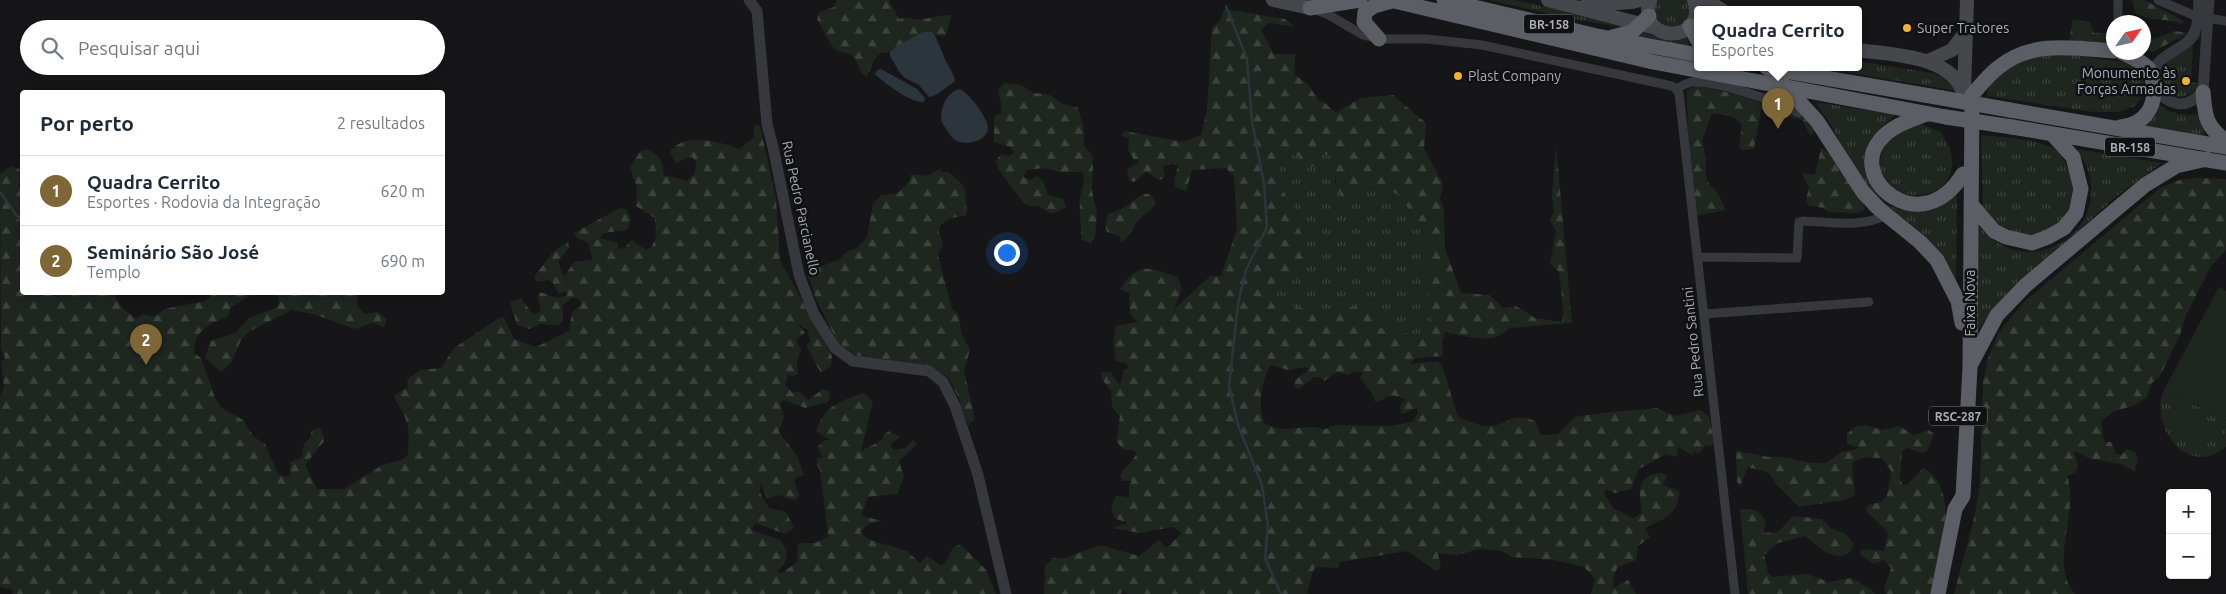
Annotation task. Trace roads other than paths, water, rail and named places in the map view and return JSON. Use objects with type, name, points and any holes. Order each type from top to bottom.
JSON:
[{"type":"highway","name":"BR-158","points":[[1310,8],[1360,0]]},
{"type":"highway","name":"BR-158","points":[[1379,39],[1364,22],[1365,12],[1374,6],[1391,0],[1648,61],[1694,69]]},
{"type":"highway","name":"BR-158","points":[[1444,0],[1608,38],[1694,54]]},
{"type":"highway","points":[[1608,38],[1625,35],[1648,23]]},
{"type":"highway","points":[[1968,95],[1998,67],[2021,53],[2052,47],[2106,50]]},
{"type":"highway","points":[[2112,128],[2130,126],[2146,116],[2152,108],[2154,91],[2151,73],[2145,65],[2136,60]]},
{"type":"highway","name":"BR-158","points":[[1703,71],[1927,114],[2226,162]]},
{"type":"highway","name":"BR-158","points":[[1784,71],[2226,147]]},
{"type":"highway","points":[[1785,86],[1817,121],[1863,192],[1920,242],[1937,260],[1958,300],[1962,323]]},
{"type":"highway","points":[[2203,92],[2207,121],[2213,131],[2226,141]]},
{"type":"highway","name":"Faixa Nova","points":[[1955,510],[1953,496],[1962,323],[1964,174],[1968,95]]},
{"type":"highway","name":"Faixa Nova","points":[[1938,594],[1955,510],[1963,496],[1970,368],[1971,204],[1968,95]]},
{"type":"highway","points":[[1927,114],[1888,131],[1880,140],[1874,149],[1871,163],[1877,181],[1884,190],[1895,198],[1923,206],[1948,194],[1955,188],[1964,174]]},
{"type":"highway","points":[[1971,204],[1994,231],[2006,237],[2032,243],[2064,228],[2076,213],[2081,189],[2073,157],[2052,134]]},
{"type":"highway","points":[[1970,368],[1990,326],[2009,301],[2026,285],[2145,185],[2176,166],[2207,160]]},
{"type":"main road","name":"BR-158","points":[[1273,0],[1310,8]]},
{"type":"main road","name":"BR-158","points":[[1548,0],[1648,23]]},
{"type":"main road","name":"BR-158","points":[[1570,5],[1640,0]]},
{"type":"main road","points":[[1650,0],[1648,23],[1670,34],[1677,34],[1694,20]]},
{"type":"main road","points":[[1968,95],[1965,33],[1969,0]]},
{"type":"main road","points":[[1968,95],[1972,7],[1969,0]]},
{"type":"main road","points":[[1928,61],[1952,50],[1965,33]]},
{"type":"main road","points":[[1862,51],[1928,61],[1952,74],[1968,95]]},
{"type":"street","name":"Rua Pedro Parcianello","points":[[749,0],[757,10],[767,124],[799,275],[814,314],[835,348],[853,362],[929,371],[943,382],[955,406],[978,475],[1006,594]]},
{"type":"street","points":[[2118,0],[2118,15]]},
{"type":"street","points":[[2158,0],[2203,17],[2226,21]]},
{"type":"street","points":[[2154,91],[2164,98],[2180,104],[2193,102],[2203,92],[2203,17],[2199,0]]},
{"type":"street","points":[[2151,73],[2156,63],[2191,39],[2210,0]]},
{"type":"street","name":"BR-158","points":[[1310,8],[1329,15],[1363,35],[1379,39],[1426,39],[1482,45],[1672,86],[1676,89]]},
{"type":"street","points":[[1676,89],[1685,84],[1697,82],[1748,93],[1781,104],[1799,113]]},
{"type":"street","name":"Rua Pedro Santini","points":[[1676,89],[1679,93],[1735,594]]},
{"type":"street","points":[[1698,257],[1797,258],[1798,222],[1864,223],[1874,221],[1886,214]]},
{"type":"street","points":[[1704,314],[1869,302]]},
{"type":"waterway","points":[[1226,6],[1247,59],[1252,121],[1264,184],[1267,227],[1246,270],[1238,304],[1229,386],[1238,425],[1262,485],[1268,526],[1265,558],[1281,594]]},
{"type":"waterway","points":[[0,192],[20,220]]},
{"type":"place","name":"Super Tratores","points":[[1907,28]]},
{"type":"place","name":"Plast Company","points":[[1458,76]]},
{"type":"place","name":"Monumento às Forças Armadas","points":[[2186,81]]},
{"type":"place","name":"Quadra Cerrito","points":[[1778,129]]},
{"type":"place","name":"Seminário São José","points":[[146,365]]}]
